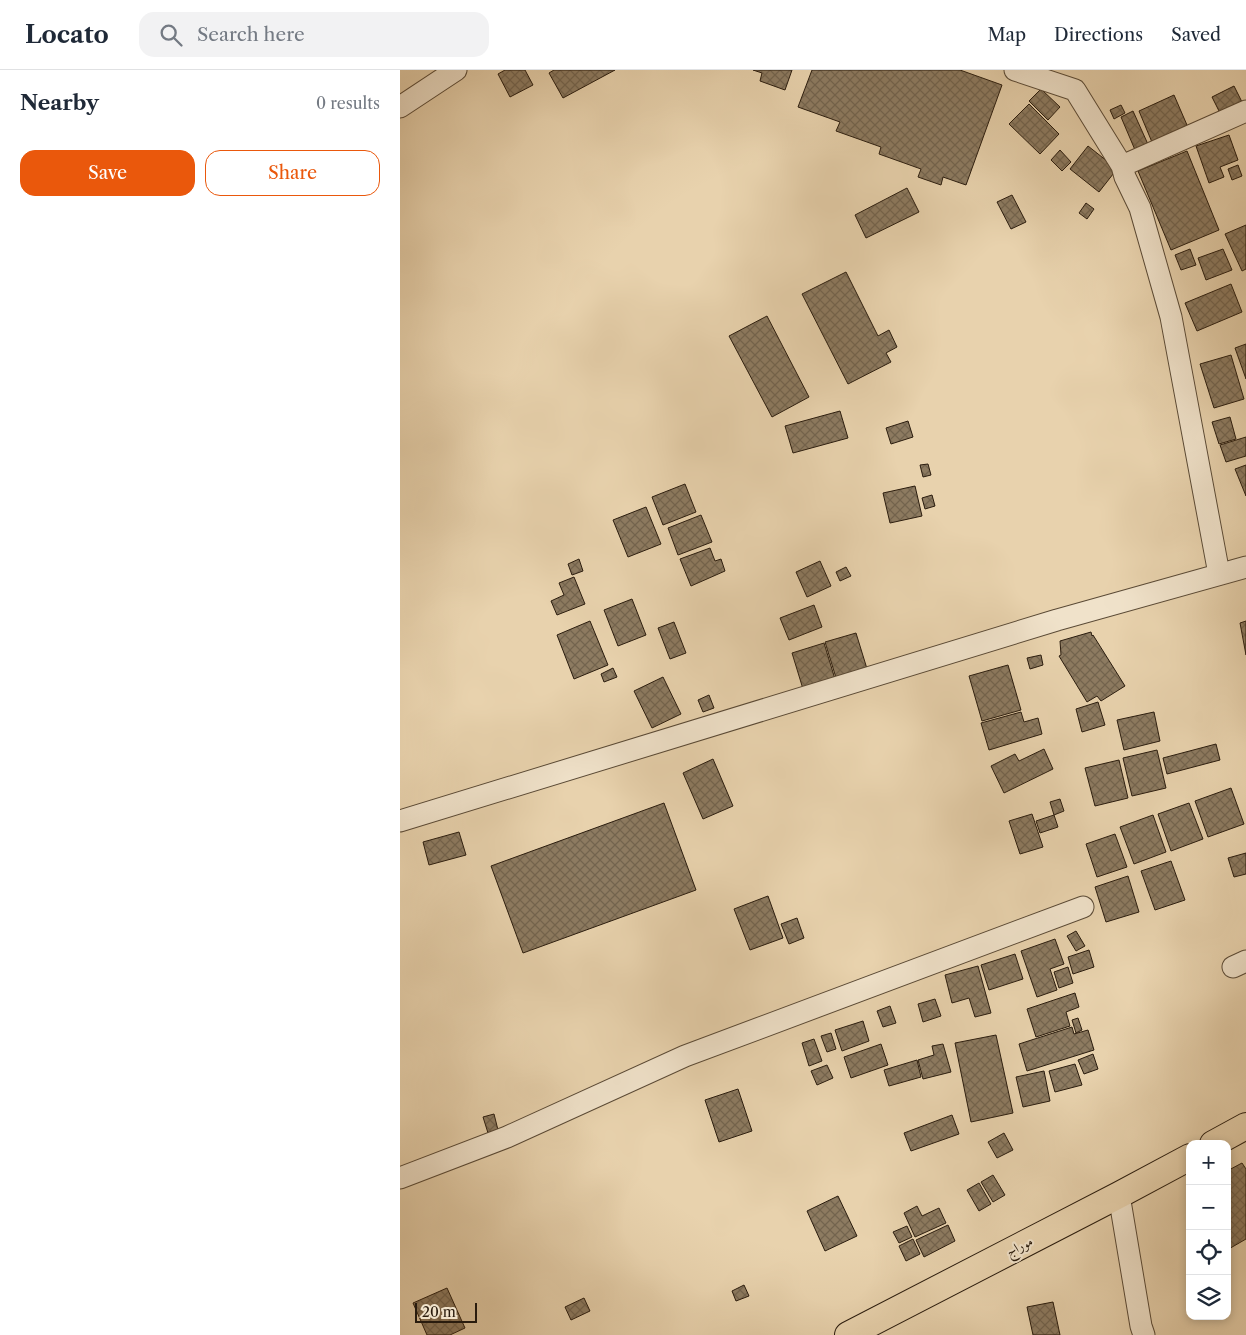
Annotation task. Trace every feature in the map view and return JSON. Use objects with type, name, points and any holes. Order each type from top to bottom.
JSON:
[{"type":"main road","points":[[1221,1140],[1246,1126]]},
{"type":"main road","name":"موراج","points":[[848,1335],[1119,1195],[1186,1158]]},
{"type":"street","points":[[400,107],[456,70]]},
{"type":"street","points":[[1014,70],[1075,90],[1122,166],[1125,177],[1140,208],[1171,317],[1219,574]]},
{"type":"street","points":[[1122,166],[1246,111]]},
{"type":"street","points":[[400,821],[1047,623],[1246,567]]},
{"type":"street","points":[[400,1178],[508,1137],[685,1056],[1083,907]]},
{"type":"street","points":[[1119,1195],[1144,1335]]},
{"type":"building","points":[[505,70],[525,70],[533,85],[510,97],[498,74]]},
{"type":"building","points":[[554,70],[615,70],[563,98],[549,73]]},
{"type":"building","points":[[753,70],[792,70],[785,90],[760,81],[762,73]]},
{"type":"building","points":[[812,70],[960,70],[1002,85],[966,185],[943,177],[941,185],[918,177],[921,169],[879,154],[881,147],[836,131],[840,122],[798,107]]},
{"type":"building","points":[[1234,86],[1242,102],[1220,113],[1212,97]]},
{"type":"building","points":[[1041,89],[1060,107],[1048,120],[1029,101]]},
{"type":"building","points":[[1174,95],[1190,132],[1154,147],[1139,111]]},
{"type":"building","points":[[1029,104],[1059,134],[1040,154],[1009,124]]},
{"type":"building","points":[[1121,105],[1125,113],[1114,119],[1110,110]]},
{"type":"building","points":[[1133,111],[1151,151],[1138,157],[1121,117]]},
{"type":"building","points":[[1229,135],[1238,160],[1220,167],[1224,177],[1209,183],[1196,146]]},
{"type":"building","points":[[1088,146],[1117,169],[1099,192],[1070,169]]},
{"type":"building","points":[[1060,150],[1071,162],[1062,171],[1051,160]]},
{"type":"building","points":[[1187,151],[1219,230],[1171,250],[1138,171]]},
{"type":"building","points":[[1238,165],[1242,176],[1232,180],[1228,169]]},
{"type":"building","points":[[907,188],[919,212],[866,238],[855,215]]},
{"type":"building","points":[[1012,195],[1026,222],[1011,229],[997,202]]},
{"type":"building","points":[[1086,203],[1094,209],[1087,219],[1079,213]]},
{"type":"building","points":[[1246,225],[1246,269],[1242,271],[1225,234]]},
{"type":"building","points":[[1190,249],[1196,265],[1181,270],[1175,255]]},
{"type":"building","points":[[1223,249],[1232,270],[1206,280],[1198,258]]},
{"type":"building","points":[[846,272],[878,336],[889,330],[897,347],[886,353],[891,362],[848,384],[802,294]]},
{"type":"building","points":[[1231,284],[1242,312],[1197,331],[1185,303]]},
{"type":"building","points":[[767,316],[809,397],[772,417],[729,336]]},
{"type":"building","points":[[1246,344],[1246,379],[1235,348]]},
{"type":"building","points":[[1231,355],[1244,399],[1214,408],[1200,364]]},
{"type":"building","points":[[840,411],[848,438],[793,453],[785,426]]},
{"type":"building","points":[[1230,417],[1236,439],[1219,444],[1212,422]]},
{"type":"building","points":[[908,421],[913,437],[891,444],[886,428]]},
{"type":"building","points":[[1246,437],[1246,456],[1226,462],[1220,445]]},
{"type":"building","points":[[928,464],[931,475],[923,477],[920,465]]},
{"type":"building","points":[[1246,465],[1246,496],[1235,469]]},
{"type":"building","points":[[685,484],[696,512],[663,525],[652,497]]},
{"type":"building","points":[[915,486],[922,516],[890,523],[883,493]]},
{"type":"building","points":[[932,495],[935,506],[925,509],[922,498]]},
{"type":"building","points":[[646,507],[661,544],[628,557],[613,520]]},
{"type":"building","points":[[701,515],[712,542],[678,555],[668,528]]},
{"type":"building","points":[[710,548],[715,561],[721,559],[725,571],[691,586],[680,559]]},
{"type":"building","points":[[579,559],[583,571],[572,575],[568,564]]},
{"type":"building","points":[[820,561],[831,586],[807,597],[796,572]]},
{"type":"building","points":[[846,567],[851,576],[840,581],[836,572]]},
{"type":"building","points":[[574,577],[585,604],[557,615],[551,601],[564,595],[559,583]]},
{"type":"building","points":[[632,599],[646,635],[618,646],[604,610]]},
{"type":"building","points":[[814,605],[822,627],[789,640],[780,618]]},
{"type":"building","points":[[590,621],[608,665],[574,679],[557,635]]},
{"type":"building","points":[[1246,621],[1246,655],[1240,623]]},
{"type":"building","points":[[674,622],[686,653],[670,659],[658,628]]},
{"type":"building","points":[[1091,632],[1125,686],[1101,701],[1097,696],[1087,702],[1059,656],[1061,655],[1060,641]]},
{"type":"building","points":[[856,633],[868,672],[837,681],[825,642]]},
{"type":"building","points":[[824,643],[835,679],[803,689],[792,653]]},
{"type":"building","points":[[1041,655],[1043,665],[1030,669],[1027,658]]},
{"type":"building","points":[[1008,665],[1021,710],[982,721],[969,676]]},
{"type":"building","points":[[613,668],[617,677],[604,682],[601,674]]},
{"type":"building","points":[[663,677],[681,714],[652,728],[634,691]]},
{"type":"building","points":[[709,695],[714,708],[703,712],[698,700]]},
{"type":"building","points":[[1098,702],[1105,725],[1082,732],[1076,709]]},
{"type":"building","points":[[1021,712],[1024,722],[1038,718],[1042,734],[989,750],[981,723]]},
{"type":"building","points":[[1154,712],[1160,741],[1124,750],[1117,720]]},
{"type":"building","points":[[1216,744],[1220,760],[1167,774],[1163,758]]},
{"type":"building","points":[[1044,749],[1053,769],[1004,793],[991,766],[1015,754],[1019,761]]},
{"type":"building","points":[[1157,750],[1166,788],[1132,796],[1123,758]]},
{"type":"building","points":[[713,759],[733,806],[703,819],[683,773]]},
{"type":"building","points":[[1119,760],[1128,798],[1095,806],[1085,768]]},
{"type":"building","points":[[1231,788],[1244,824],[1208,837],[1195,801]]},
{"type":"building","points":[[1060,799],[1064,811],[1054,815],[1050,802]]},
{"type":"building","points":[[664,803],[696,890],[523,953],[491,866]]},
{"type":"building","points":[[1189,803],[1203,839],[1171,851],[1158,814]]},
{"type":"building","points":[[1032,814],[1043,847],[1020,854],[1009,821]]},
{"type":"building","points":[[1054,815],[1058,827],[1040,833],[1036,821]]},
{"type":"building","points":[[1153,815],[1166,852],[1134,864],[1120,827]]},
{"type":"building","points":[[459,832],[466,855],[429,865],[423,842]]},
{"type":"building","points":[[1115,834],[1127,867],[1097,877],[1086,844]]},
{"type":"building","points":[[1246,853],[1246,874],[1234,877],[1228,858]]},
{"type":"building","points":[[1171,861],[1185,900],[1155,910],[1141,871]]},
{"type":"building","points":[[1128,876],[1139,912],[1106,922],[1095,887]]},
{"type":"building","points":[[768,896],[783,938],[750,950],[734,909]]},
{"type":"building","points":[[797,918],[804,938],[789,944],[781,924]]},
{"type":"building","points":[[1076,931],[1085,946],[1076,951],[1067,936]]},
{"type":"building","points":[[1055,939],[1064,964],[1050,969],[1057,990],[1037,997],[1021,951]]},
{"type":"building","points":[[1089,950],[1094,967],[1073,974],[1068,957]]},
{"type":"building","points":[[1015,954],[1023,979],[989,990],[981,965]]},
{"type":"building","points":[[978,966],[991,1013],[975,1017],[969,998],[952,1003],[945,975]]},
{"type":"building","points":[[1068,967],[1073,983],[1059,988],[1054,972]]},
{"type":"building","points":[[1075,993],[1079,1007],[1066,1012],[1070,1026],[1036,1037],[1027,1009]]},
{"type":"building","points":[[935,999],[941,1016],[923,1022],[918,1004]]},
{"type":"building","points":[[890,1006],[896,1023],[883,1027],[877,1011]]},
{"type":"building","points":[[1078,1018],[1082,1030],[1076,1033],[1072,1020]]},
{"type":"building","points":[[863,1021],[869,1041],[842,1051],[835,1030]]},
{"type":"building","points":[[1072,1027],[1074,1034],[1088,1030],[1094,1050],[1027,1071],[1019,1044]]},
{"type":"building","points":[[831,1033],[836,1049],[827,1052],[821,1036]]},
{"type":"building","points":[[996,1035],[1013,1113],[971,1122],[955,1043]]},
{"type":"building","points":[[814,1039],[822,1061],[809,1066],[802,1043]]},
{"type":"building","points":[[881,1044],[888,1065],[851,1078],[844,1057]]},
{"type":"building","points":[[943,1044],[951,1072],[923,1079],[918,1060],[934,1055],[932,1046]]},
{"type":"building","points":[[1093,1054],[1098,1069],[1084,1074],[1078,1060]]},
{"type":"building","points":[[917,1060],[921,1077],[889,1086],[884,1070]]},
{"type":"building","points":[[1075,1064],[1082,1085],[1055,1092],[1049,1071]]},
{"type":"building","points":[[827,1065],[833,1078],[817,1085],[811,1071]]},
{"type":"building","points":[[1044,1071],[1050,1101],[1023,1107],[1016,1077]]},
{"type":"building","points":[[738,1089],[752,1131],[719,1142],[705,1100]]},
{"type":"building","points":[[494,1114],[498,1130],[488,1133],[483,1117]]},
{"type":"building","points":[[952,1115],[959,1134],[911,1151],[904,1133]]},
{"type":"building","points":[[1004,1133],[1013,1150],[997,1158],[988,1142]]},
{"type":"building","points":[[1242,1163],[1246,1169],[1246,1239],[1231,1248],[1231,1185],[1231,1169]]},
{"type":"building","points":[[993,1175],[1005,1195],[993,1202],[981,1182]]},
{"type":"building","points":[[979,1183],[991,1204],[979,1211],[967,1190]]},
{"type":"building","points":[[838,1196],[857,1236],[825,1251],[807,1211]]},
{"type":"building","points":[[917,1206],[922,1216],[939,1208],[946,1223],[915,1237],[904,1213]]},
{"type":"building","points":[[948,1225],[955,1241],[924,1257],[916,1240]]},
{"type":"building","points":[[907,1226],[912,1237],[899,1243],[893,1232]]},
{"type":"building","points":[[913,1239],[920,1254],[906,1261],[899,1246]]},
{"type":"building","points":[[744,1285],[749,1296],[736,1301],[732,1291]]},
{"type":"building","points":[[447,1288],[465,1328],[450,1335],[427,1335],[413,1303]]},
{"type":"building","points":[[584,1298],[590,1311],[571,1320],[565,1307]]},
{"type":"building","points":[[1053,1302],[1060,1335],[1033,1335],[1027,1307]]}]
